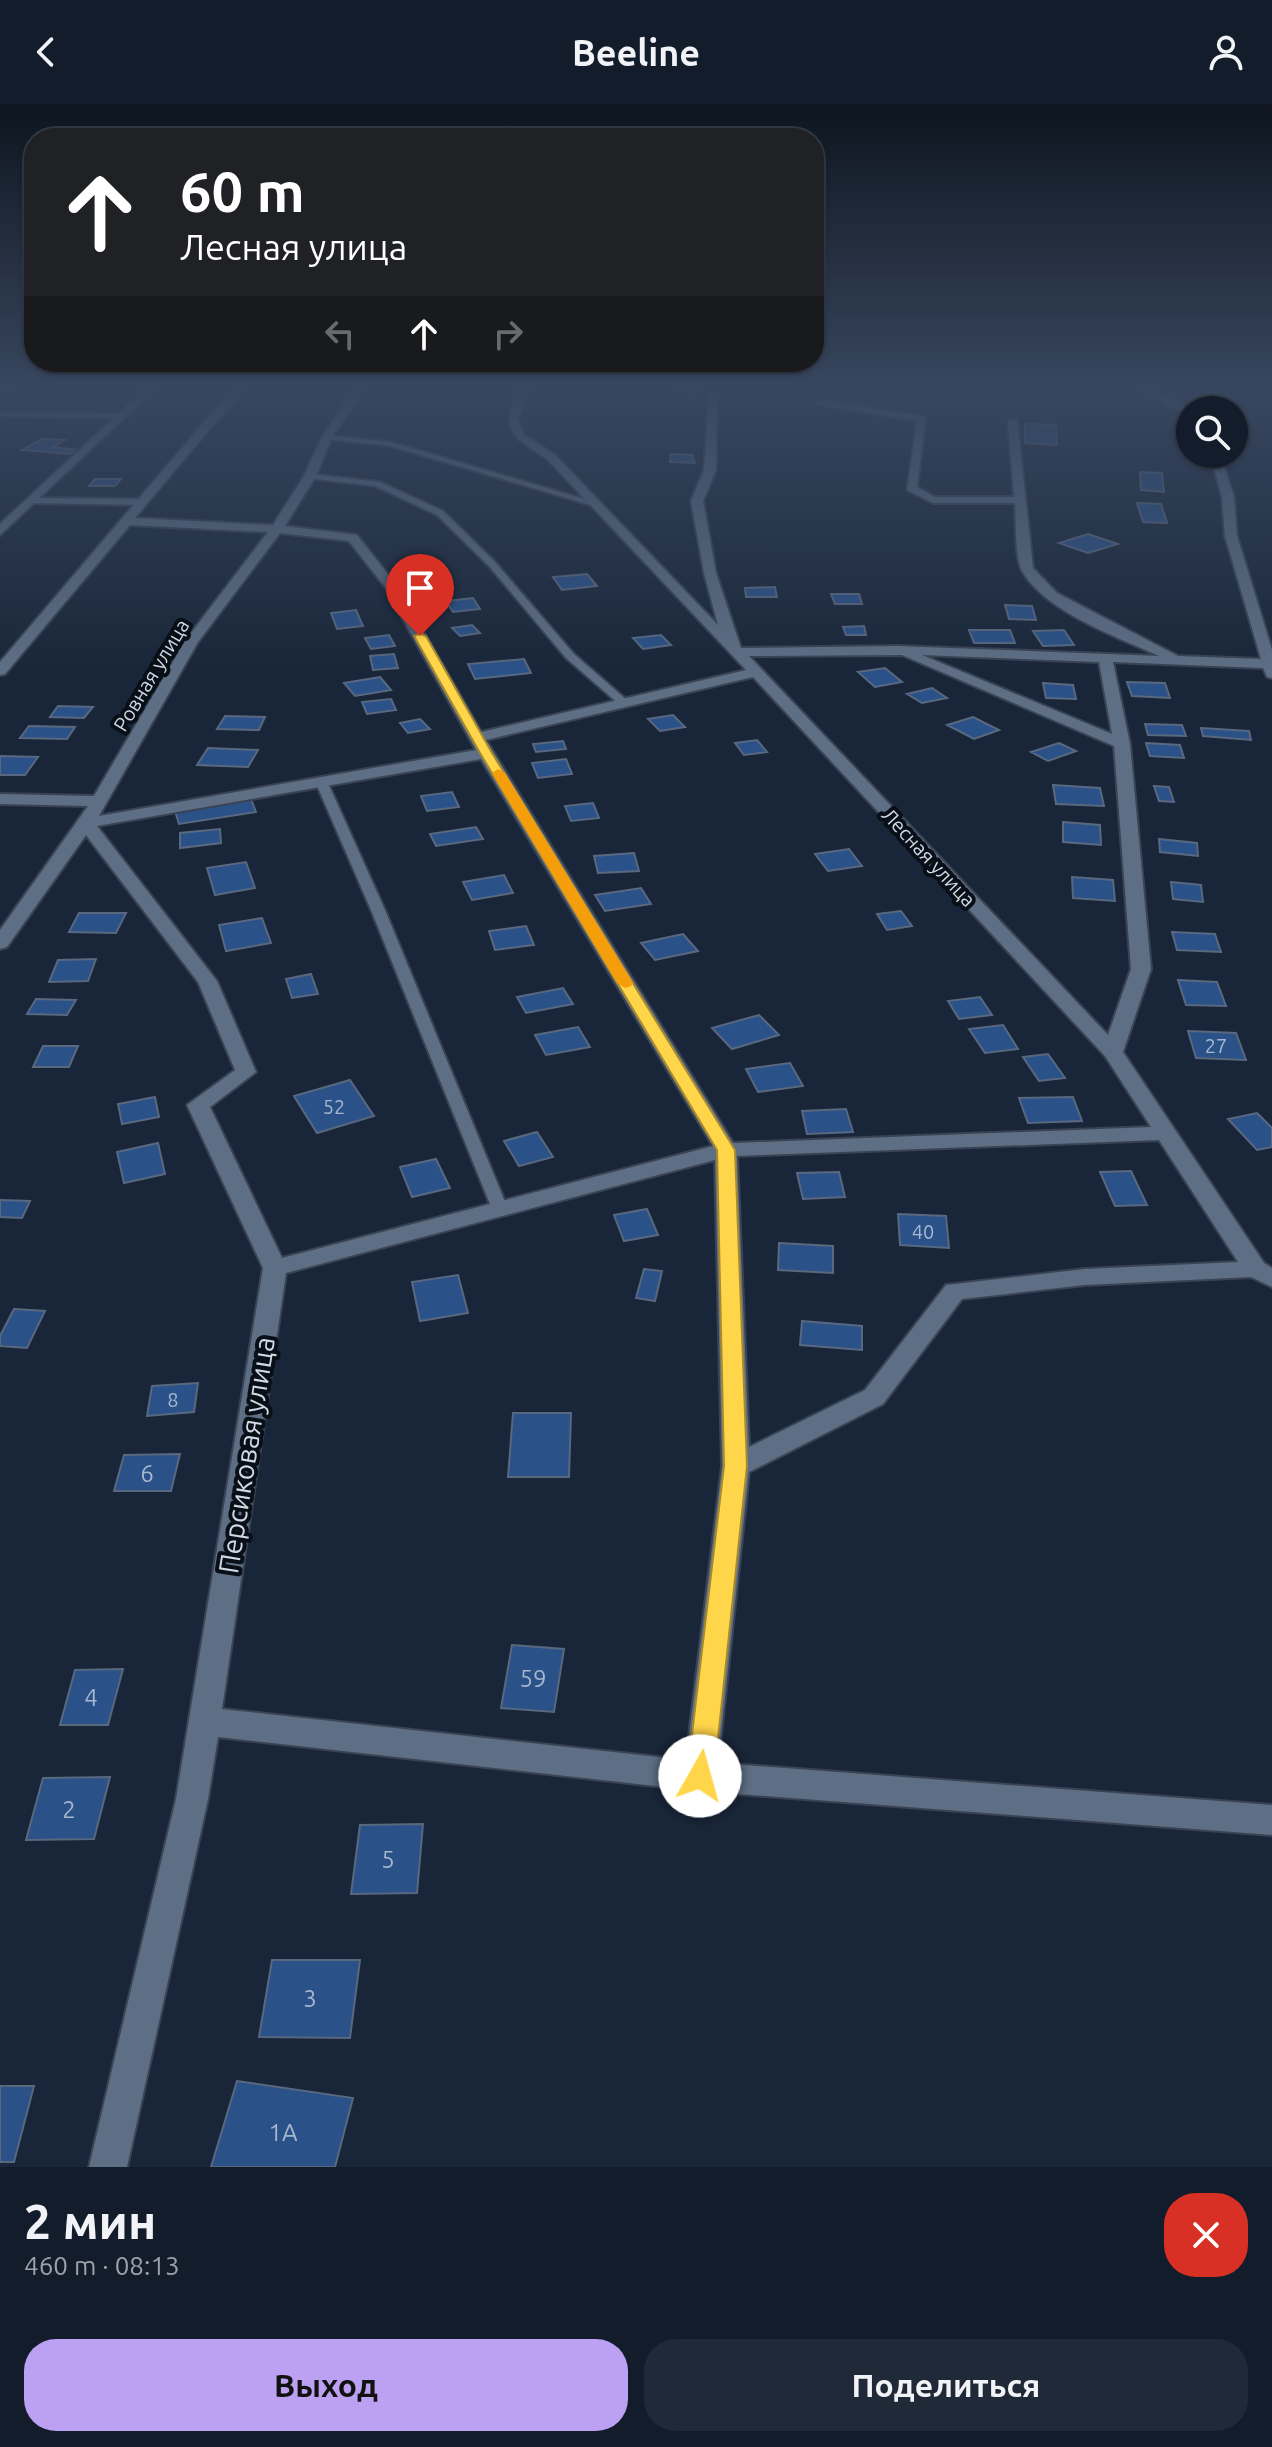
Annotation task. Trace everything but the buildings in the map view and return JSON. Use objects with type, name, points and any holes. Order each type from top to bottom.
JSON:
[{"type":"street","points":[[0,531],[50,483]]},
{"type":"street","points":[[0,671],[159,483]]},
{"type":"street","name":"Ровная улица","points":[[0,943],[93,812],[192,641],[277,529],[305,483]]},
{"type":"street","points":[[577,483],[733,649],[897,650],[1180,659],[1270,669],[1231,536],[1224,483]]},
{"type":"street","name":"Лесная улица","points":[[704,483],[697,501],[710,573],[733,649],[1113,1052],[1264,1274]]},
{"type":"street","points":[[912,483],[911,488],[933,500],[1019,500]]},
{"type":"street","points":[[1018,483],[1027,569],[1052,596],[1099,623],[1180,659]]},
{"type":"street","points":[[129,521],[277,529],[353,538],[391,586],[482,745],[726,1150],[736,1466],[700,1776]]},
{"type":"street","points":[[897,650],[1122,744]]},
{"type":"street","points":[[1105,658],[1122,744],[1141,969],[1113,1052]]},
{"type":"street","points":[[0,799],[93,812],[321,781],[482,745],[624,703],[755,672]]},
{"type":"street","points":[[93,812],[207,981],[246,1072],[198,1105],[275,1268],[726,1150],[1166,1133]]},
{"type":"street","name":"Персиковая улица","points":[[108,2167],[192,1799],[275,1268]]},
{"type":"street","points":[[736,1466],[874,1397],[955,1291],[1085,1277],[1264,1274]]},
{"type":"street","points":[[204,1721],[700,1776],[1272,1820]]},
{"type":"lane","points":[[371,483],[440,513],[492,564],[570,656],[624,703]]},
{"type":"lane","points":[[526,483],[597,504]]},
{"type":"lane","points":[[31,501],[144,502]]},
{"type":"lane","points":[[321,781],[378,910],[500,1209]]},
{"type":"slow traffic","points":[[498,773],[625,983]]},
{"type":"route","points":[[420,636],[486,753],[726,1150],[736,1466],[700,1776]]}]
